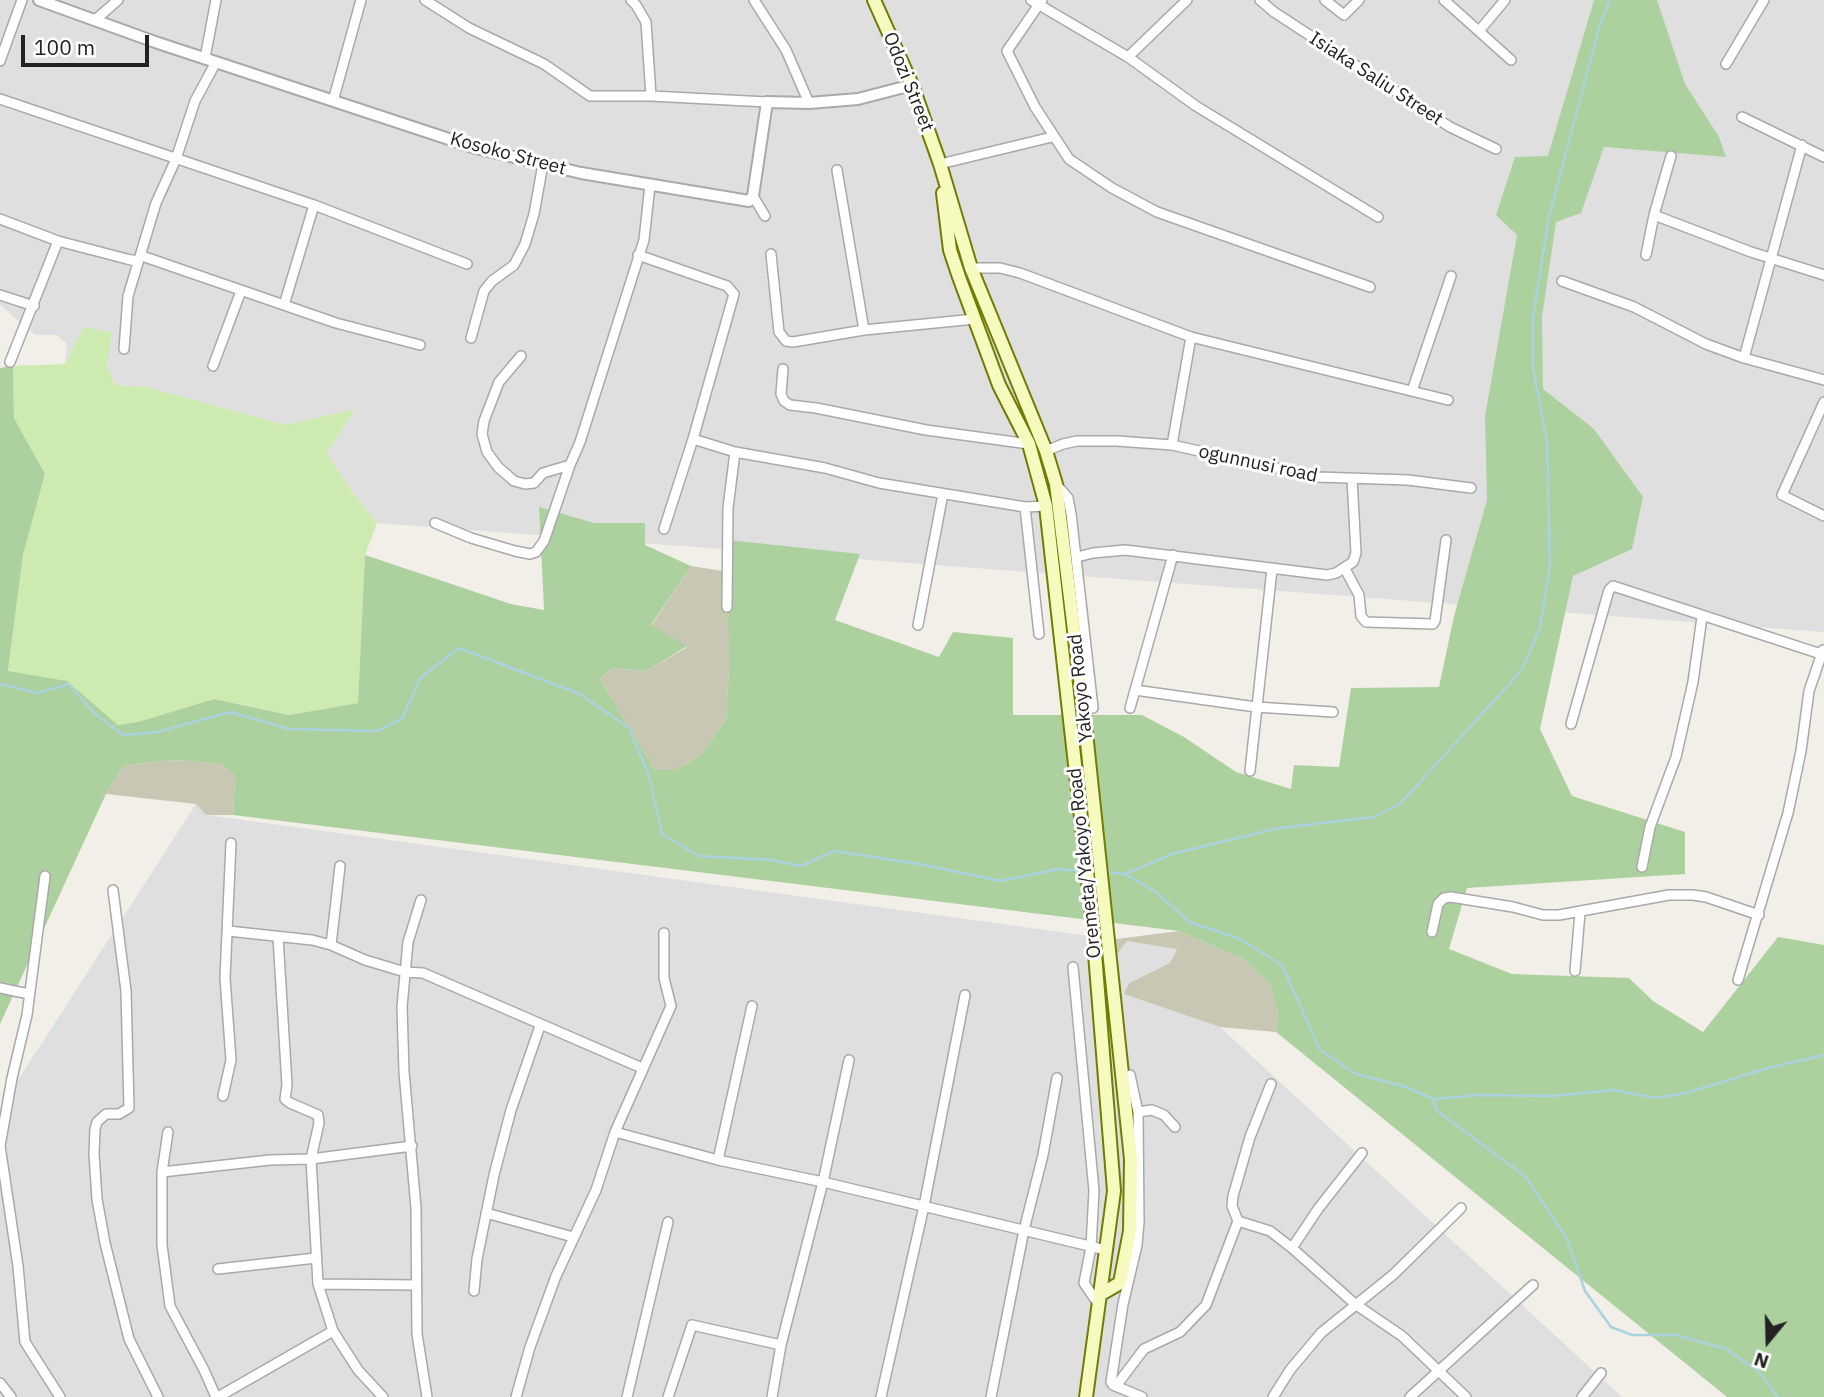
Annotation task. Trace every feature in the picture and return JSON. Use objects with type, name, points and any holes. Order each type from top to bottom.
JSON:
[{"type":"main road","name":"Odozi Street","points":[[874,0],[912,85],[940,164]]},
{"type":"main road","name":"Yakoyo Road","points":[[940,164],[971,268],[1046,451],[1056,485],[1072,608],[1131,1160],[1130,1231],[1120,1283],[1100,1300]]},
{"type":"main road","name":"Oremeta/Yakoyo Road","points":[[940,164],[950,250],[999,384],[1029,444],[1046,506],[1092,916],[1114,1191],[1086,1397]]},
{"type":"street","points":[[0,61],[22,0]]},
{"type":"street","name":"Kosoko Street","points":[[39,0],[476,148],[650,184],[749,201],[753,196]]},
{"type":"street","points":[[95,20],[118,0]]},
{"type":"street","points":[[124,349],[128,296],[156,203],[176,159],[210,60],[216,0]]},
{"type":"street","points":[[332,101],[361,0]]},
{"type":"street","points":[[425,0],[469,28],[544,64],[590,96],[808,103],[858,99],[912,85]]},
{"type":"street","points":[[631,0],[646,22],[651,96]]},
{"type":"street","points":[[754,0],[786,50],[808,103]]},
{"type":"street","points":[[1128,57],[1187,0]]},
{"type":"street","name":"Isiaka Saliu Street","points":[[1260,0],[1274,12],[1450,127],[1496,149]]},
{"type":"street","points":[[1325,0],[1344,15],[1359,0]]},
{"type":"street","points":[[1444,0],[1511,60]]},
{"type":"street","points":[[1479,31],[1505,0]]},
{"type":"street","points":[[1726,64],[1764,0]]},
{"type":"street","points":[[1370,287],[1157,212],[1112,188],[1069,159],[1052,137],[1007,51],[1037,1],[1128,57],[1196,106],[1378,217]]},
{"type":"street","points":[[0,99],[314,205],[467,264]]},
{"type":"street","points":[[765,216],[753,196],[767,102]]},
{"type":"street","points":[[1742,117],[1824,157]]},
{"type":"street","points":[[940,164],[1052,137]]},
{"type":"street","points":[[1744,358],[1802,145]]},
{"type":"street","points":[[1646,255],[1671,156]]},
{"type":"street","points":[[471,338],[484,291],[514,264],[525,244],[534,214],[543,164]]},
{"type":"street","points":[[837,170],[864,330]]},
{"type":"street","points":[[435,523],[471,538],[530,554],[536,552],[544,541],[580,442],[645,234],[650,184]]},
{"type":"street","points":[[284,305],[314,205]]},
{"type":"street","points":[[1654,215],[1709,237],[1824,275]]},
{"type":"street","points":[[0,219],[58,241],[136,261],[142,256]]},
{"type":"street","points":[[10,362],[58,241]]},
{"type":"street","points":[[771,254],[782,337],[793,342],[864,330],[975,319]]},
{"type":"street","points":[[142,256],[336,323],[420,345]]},
{"type":"street","points":[[638,256],[727,286],[734,294],[693,439],[664,529]]},
{"type":"street","points":[[971,268],[1000,268],[1020,273],[1191,337],[1448,400]]},
{"type":"street","points":[[1412,391],[1451,276]]},
{"type":"street","points":[[1563,281],[1634,307],[1706,344],[1744,358],[1824,380]]},
{"type":"street","points":[[214,366],[241,291]]},
{"type":"street","points":[[0,295],[34,306]]},
{"type":"street","points":[[1172,446],[1191,337]]},
{"type":"street","points":[[520,356],[499,382],[484,421],[482,434],[487,452],[498,467],[514,481],[525,484],[534,483],[543,473],[570,465]]},
{"type":"street","points":[[783,369],[781,394],[784,401],[790,405],[926,430],[1029,444]]},
{"type":"street","points":[[1824,402],[1782,495],[1824,516]]},
{"type":"street","points":[[693,439],[735,452],[825,468],[879,483],[1025,507],[1046,506]]},
{"type":"street","name":"ogunnusi road","points":[[1046,451],[1077,441],[1117,441],[1172,446],[1317,477],[1408,480],[1471,488]]},
{"type":"street","points":[[727,607],[728,508],[735,452]]},
{"type":"street","points":[[1077,557],[1125,550],[1327,575],[1345,569],[1353,562],[1356,553],[1352,478]]},
{"type":"street","points":[[1056,485],[1068,498],[1093,708]]},
{"type":"street","points":[[918,625],[943,494]]},
{"type":"street","points":[[1025,507],[1039,634]]},
{"type":"street","points":[[1345,569],[1359,595],[1361,616],[1366,622],[1433,624],[1446,540]]},
{"type":"street","points":[[1130,708],[1173,555]]},
{"type":"street","points":[[1250,771],[1272,569]]},
{"type":"street","points":[[1571,723],[1609,590],[1614,586],[1702,617],[1823,652],[1810,691],[1788,814],[1738,980]]},
{"type":"street","points":[[1642,867],[1650,827],[1676,757],[1693,682],[1702,617]]},
{"type":"street","points":[[1135,690],[1256,707],[1333,712]]},
{"type":"street","points":[[223,1096],[231,1060],[225,978],[231,844]]},
{"type":"street","points":[[331,945],[340,866]]},
{"type":"street","points":[[45,876],[27,1015],[0,1145],[18,1266],[25,1342],[60,1397]]},
{"type":"street","points":[[113,890],[127,991],[129,1108],[119,1114],[106,1114],[97,1122],[94,1154],[97,1199],[104,1243],[129,1339],[158,1397]]},
{"type":"street","points":[[1432,932],[1438,904],[1444,898],[1451,897],[1543,915],[1580,913],[1681,895],[1706,897],[1759,915]]},
{"type":"street","points":[[421,900],[408,942],[402,1007],[404,1072],[416,1208],[417,1334],[427,1397]]},
{"type":"street","points":[[1575,971],[1580,913]]},
{"type":"street","points":[[228,930],[312,940],[404,972],[423,973],[642,1068]]},
{"type":"street","points":[[516,1397],[530,1347],[573,1237],[596,1190],[615,1132],[671,1006],[664,978],[664,933]]},
{"type":"street","points":[[278,937],[287,1086],[285,1099],[290,1104],[318,1115],[311,1159],[318,1284],[333,1331],[358,1370],[383,1397]]},
{"type":"street","points":[[1073,967],[1094,1191],[1091,1247],[1084,1283],[1100,1300]]},
{"type":"street","points":[[0,988],[29,994]]},
{"type":"street","points":[[881,1397],[924,1206],[965,995]]},
{"type":"street","points":[[718,1160],[752,1006]]},
{"type":"street","points":[[474,1291],[486,1213],[511,1110],[540,1026]]},
{"type":"street","points":[[772,1397],[781,1345],[823,1182],[849,1060]]},
{"type":"street","points":[[1130,1076],[1138,1112],[1139,1222],[1111,1382],[1142,1397]]},
{"type":"street","points":[[991,1397],[1024,1230],[1043,1155],[1056,1078]]},
{"type":"street","points":[[1116,1386],[1144,1349],[1180,1332],[1206,1305],[1238,1221],[1232,1206],[1233,1196],[1250,1137],[1270,1084]]},
{"type":"street","points":[[1138,1112],[1152,1110],[1164,1115],[1175,1127]]},
{"type":"street","points":[[169,1132],[162,1172],[162,1245],[170,1306],[217,1397],[333,1331]]},
{"type":"street","points":[[615,1132],[718,1160],[823,1182],[1106,1250]]},
{"type":"street","points":[[162,1172],[270,1160],[311,1159],[412,1146]]},
{"type":"street","points":[[1292,1248],[1362,1153]]},
{"type":"street","points":[[1273,1397],[1290,1370],[1321,1333],[1394,1274],[1461,1208]]},
{"type":"street","points":[[486,1213],[573,1237]]},
{"type":"street","points":[[1238,1221],[1270,1231],[1355,1304],[1402,1336],[1466,1397]]},
{"type":"street","points":[[627,1397],[668,1222]]},
{"type":"street","points":[[218,1269],[316,1258]]},
{"type":"street","points":[[318,1284],[416,1285]]},
{"type":"street","points":[[1410,1397],[1533,1285]]},
{"type":"street","points":[[668,1397],[692,1325],[781,1345]]},
{"type":"street","points":[[1582,1397],[1601,1373]]},
{"type":"street","points":[[0,1383],[11,1397]]},
{"type":"shaded area","points":[[0,0],[1824,0],[1824,632],[377,523],[352,492],[327,453],[355,409],[286,425],[146,387],[115,385],[107,365],[84,328],[65,364],[67,344],[56,335],[35,335],[0,305]]},
{"type":"shaded area","points":[[691,566],[729,572],[726,720],[700,756],[675,770],[655,770],[600,679],[613,668],[647,671],[687,647],[651,626]]},
{"type":"shaded area","points":[[175,760],[221,764],[235,776],[233,815],[206,815],[196,804],[106,794],[124,765]]},
{"type":"shaded area","points":[[196,804],[207,815],[1177,948],[1170,963],[1129,983],[1125,994],[1220,1027],[1622,1397],[0,1397],[0,1108]]},
{"type":"shaded area","points":[[1179,931],[1245,960],[1269,983],[1278,1012],[1276,1032],[1220,1027],[1124,994],[1129,983],[1170,963],[1177,949],[1127,941],[1117,954],[1109,940]]},
{"type":"green space","points":[[1594,0],[1657,0],[1685,84],[1719,137],[1726,157],[1604,147],[1581,213],[1556,222],[1542,317],[1543,389],[1594,429],[1643,497],[1632,549],[1573,576],[1540,729],[1572,796],[1685,832],[1685,874],[1467,888],[1449,949],[1512,974],[1629,978],[1653,1001],[1703,1032],[1778,937],[1824,945],[1824,1397],[1727,1397],[1276,1032],[1278,1012],[1269,983],[1245,960],[1179,931],[233,815],[235,776],[221,764],[175,760],[124,765],[106,794],[0,1024],[0,368],[13,366],[14,418],[45,474],[23,555],[8,671],[67,681],[118,725],[138,722],[214,699],[289,715],[358,703],[365,555],[511,604],[544,610],[539,507],[594,523],[645,523],[645,545],[691,566],[651,625],[687,646],[647,671],[613,668],[600,679],[655,770],[675,770],[700,756],[726,720],[729,669],[728,540],[860,554],[835,620],[939,657],[953,632],[1013,638],[1013,715],[1142,715],[1184,737],[1236,772],[1291,789],[1294,765],[1339,767],[1351,688],[1439,687],[1454,616],[1487,500],[1485,416],[1517,235],[1496,215],[1515,157],[1548,156]]},
{"type":"green space","points":[[84,327],[112,332],[107,365],[115,385],[146,387],[286,425],[355,409],[327,453],[352,492],[377,523],[365,555],[358,703],[289,715],[214,699],[138,722],[118,725],[67,681],[8,672],[23,555],[45,474],[14,418],[13,366],[65,364]]},
{"type":"waterway","points":[[1125,874],[1172,854],[1279,828],[1374,817],[1400,804],[1521,671],[1540,628],[1550,564],[1547,442],[1533,367],[1533,316],[1549,217],[1599,28],[1610,0]]},
{"type":"waterway","points":[[0,684],[37,693],[69,684],[93,712],[123,735],[157,732],[230,712],[289,729],[377,731],[402,719],[420,678],[459,648],[580,694],[629,728],[649,776],[662,834],[699,856],[771,860],[801,866],[834,851],[919,864],[1001,881],[1058,869],[1082,871]]},
{"type":"waterway","points":[[1106,872],[1125,874],[1156,892],[1189,922],[1240,939],[1282,965],[1320,1050],[1356,1074],[1406,1087],[1433,1099],[1437,1111],[1525,1176],[1567,1239],[1585,1291],[1611,1327],[1632,1335],[1676,1335],[1726,1349],[1758,1371],[1778,1397]]},
{"type":"waterway","points":[[1433,1099],[1480,1095],[1553,1096],[1614,1090],[1655,1098],[1686,1093],[1768,1068],[1824,1055]]}]
